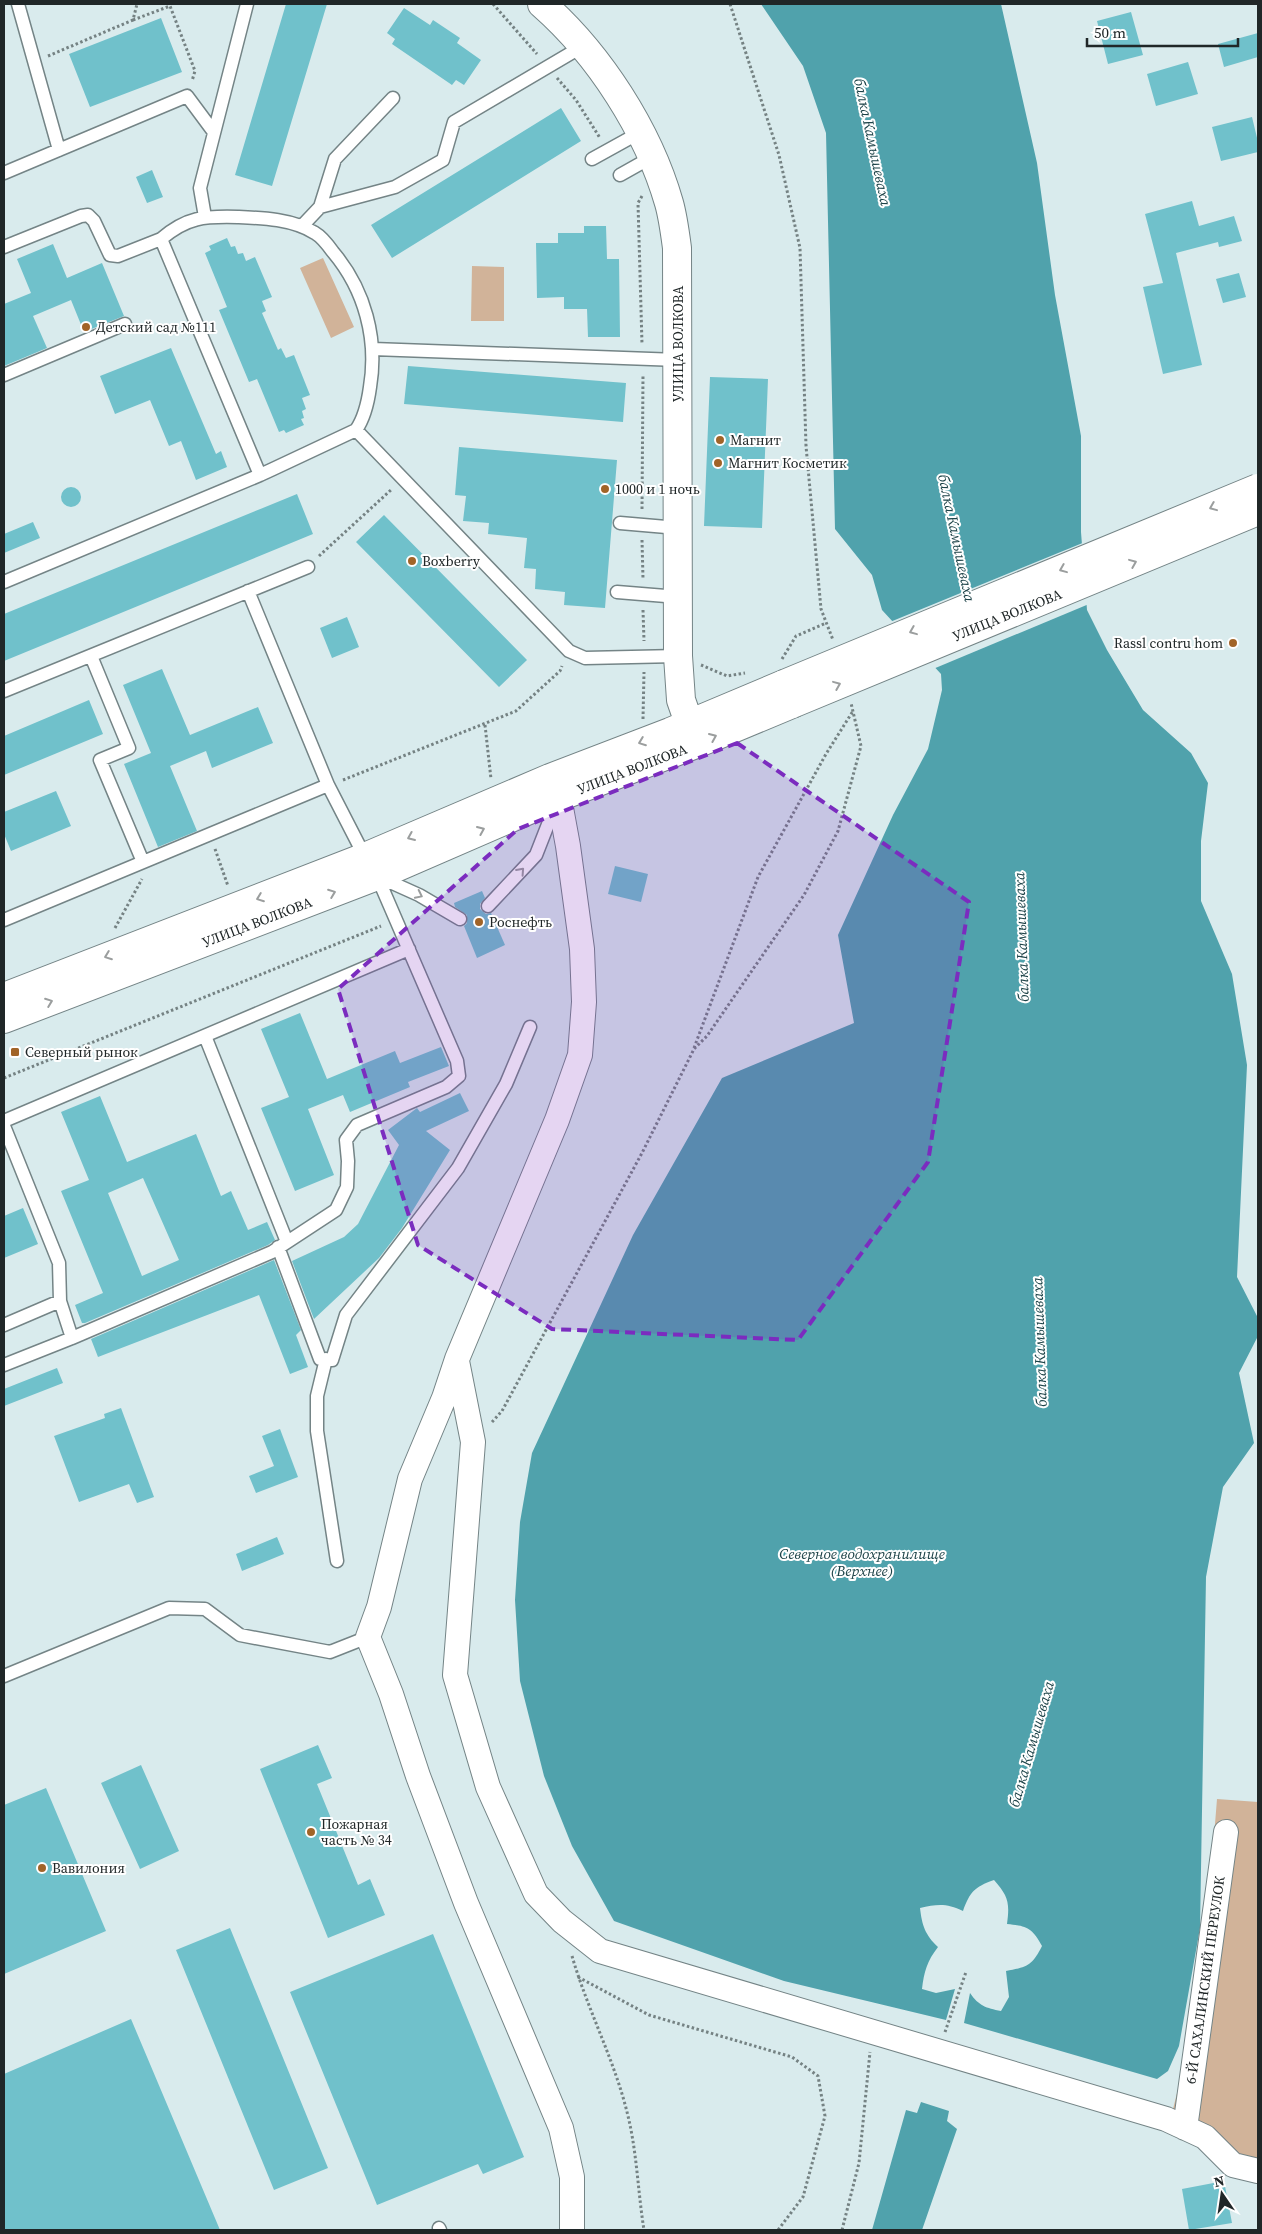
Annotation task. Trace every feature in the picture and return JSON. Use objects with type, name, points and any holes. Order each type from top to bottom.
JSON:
[{"type":"main road","name":"УЛИЦА ВОЛКОВА","points":[[542,4],[561,20],[598,65],[639,132],[652,157],[669,204],[678,248],[678,656],[681,700],[689,723]]},
{"type":"main road","name":"УЛИЦА ВОЛКОВА","points":[[4,1019],[371,866],[550,778],[689,723],[1258,488]]},
{"type":"main road","name":"УЛИЦА ВОЛКОВА","points":[[4,997],[371,866],[696,744],[784,684],[1258,511]]},
{"type":"street","points":[[559,797],[568,846],[582,949],[584,1002],[580,1055],[557,1120],[457,1359],[444,1398],[410,1479],[379,1607],[368,1637],[391,1694],[418,1776],[466,1903],[561,2128],[572,2177],[572,2230]]},
{"type":"street","points":[[457,1359],[473,1442],[455,1675],[488,1787],[536,1894],[562,1921],[600,1951],[1166,2119],[1205,2137],[1233,2165],[1258,2170]]},
{"type":"street","name":"6-Й САХАЛИНСКИЙ ПЕРЕУЛОК","points":[[1185,2128],[1226,1832]]},
{"type":"lane","points":[[18,4],[58,150]]},
{"type":"lane","points":[[205,217],[200,188],[246,4]]},
{"type":"lane","points":[[320,207],[395,188],[443,160],[454,122],[583,46]]},
{"type":"lane","points":[[4,172],[187,96],[213,131]]},
{"type":"lane","points":[[302,226],[320,207],[336,160],[393,98]]},
{"type":"lane","points":[[592,159],[639,132]]},
{"type":"lane","points":[[620,175],[652,157]]},
{"type":"lane","points":[[4,247],[81,216],[88,216],[94,221],[110,255],[118,256],[160,239],[175,227],[187,221],[205,217],[248,217],[282,221],[302,226],[317,234],[341,261],[360,294],[373,349],[373,368],[368,403],[356,430],[260,475],[4,582]]},
{"type":"lane","points":[[160,239],[260,475]]},
{"type":"lane","points":[[4,375],[125,324]]},
{"type":"lane","points":[[373,349],[678,360]]},
{"type":"lane","points":[[356,430],[569,652],[585,658],[678,656]]},
{"type":"lane","points":[[620,523],[678,528]]},
{"type":"lane","points":[[4,691],[308,567]]},
{"type":"lane","points":[[4,1364],[72,1338],[283,1245],[336,1210],[347,1187],[348,1161],[346,1140],[357,1125],[446,1087],[459,1076],[457,1060],[409,949],[371,866],[328,785],[248,592]]},
{"type":"lane","points":[[617,592],[678,596]]},
{"type":"lane","points":[[91,656],[129,748],[100,760],[142,862]]},
{"type":"lane","points":[[4,920],[328,785]]},
{"type":"lane","points":[[488,906],[536,855],[559,797]]},
{"type":"lane","points":[[371,866],[460,919]]},
{"type":"lane","points":[[4,1121],[409,949]]},
{"type":"lane","points":[[205,1036],[283,1245],[320,1359],[332,1360],[346,1316],[458,1168],[506,1084],[530,1028]]},
{"type":"lane","points":[[4,1126],[58,1263],[60,1301],[72,1338]]},
{"type":"lane","points":[[4,1325],[60,1301]]},
{"type":"lane","points":[[326,1359],[317,1396],[317,1431],[337,1561]]},
{"type":"lane","points":[[4,1676],[169,1608],[205,1609],[240,1635],[330,1652],[368,1637]]},
{"type":"path","points":[[133,20],[137,4]]},
{"type":"path","points":[[730,4],[779,155],[800,248],[806,446],[821,609],[834,644]]},
{"type":"path","points":[[34,62],[170,5],[195,72],[187,96]]},
{"type":"path","points":[[308,567],[403,479]]},
{"type":"path","points":[[784,684],[782,660],[796,636],[826,623]]},
{"type":"path","points":[[328,785],[485,725],[516,711],[560,671],[569,652]]},
{"type":"path","points":[[678,656],[727,676],[754,672]]},
{"type":"path","points":[[694,1049],[707,1036],[804,895],[838,831],[861,746],[851,701]]},
{"type":"path","points":[[502,1411],[642,1153],[694,1049],[758,877],[826,754],[854,711]]},
{"type":"path","points":[[485,725],[492,786]]},
{"type":"path","points":[[210,834],[228,887]]},
{"type":"path","points":[[112,934],[155,857]]},
{"type":"path","points":[[562,1921],[578,1977],[610,2059],[628,2117],[644,2230]]},
{"type":"path","points":[[938,2052],[966,1972]]},
{"type":"path","points":[[578,1977],[649,2015],[792,2058],[818,2076],[825,2116],[803,2197],[778,2230]]},
{"type":"path","points":[[842,2230],[859,2162],[872,2032]]},
{"type":"highlighted area","points":[[737,743],[969,902],[928,1162],[798,1340],[552,1329],[418,1245],[338,989],[518,829]]},
{"type":"shaded area","points":[[323,258],[354,327],[331,338],[300,268]]},
{"type":"shaded area","points":[[472,266],[504,267],[504,321],[471,321]]},
{"type":"shaded area","points":[[1217,1799],[1258,1802],[1258,2176],[1171,2117],[1201,1998]]},
{"type":"water","name":"Северное водохранилище (Верхнее)","points":[[761,4],[1001,4],[1037,163],[1055,295],[1081,436],[1081,532],[1087,610],[1107,650],[1143,710],[1191,753],[1208,783],[1201,841],[1201,901],[1232,974],[1247,1065],[1237,1277],[1258,1318],[1258,1336],[1239,1373],[1254,1443],[1223,1487],[1206,1577],[1200,1928],[1179,2046],[1168,2071],[1157,2079],[964,2023],[970,1993],[983,2006],[1001,2011],[1009,1997],[1006,1971],[1032,1962],[1042,1946],[1035,1935],[1028,1929],[1007,1924],[1007,1900],[994,1880],[974,1891],[963,1911],[942,1905],[920,1908],[925,1929],[938,1947],[927,1967],[922,1989],[936,1993],[955,1989],[946,2020],[784,1981],[614,1921],[572,1846],[544,1776],[520,1681],[515,1600],[520,1522],[532,1453],[633,1235],[722,1078],[854,1023],[838,935],[893,815],[928,749],[942,690],[941,674],[882,610],[872,575],[835,529],[826,133],[803,66]]},
{"type":"water","points":[[921,2102],[949,2111],[947,2121],[957,2129],[922,2230],[872,2230],[906,2110],[917,2113]]},
{"type":"pier","points":[[1085,542],[1089,604],[933,669],[890,622]]},
{"type":"building","points":[[286,4],[327,4],[272,186],[235,175]]},
{"type":"building","points":[[404,8],[430,25],[433,20],[460,38],[457,43],[481,60],[464,85],[456,80],[452,85],[392,44],[395,39],[387,33]]},
{"type":"building","points":[[1131,12],[1143,55],[1108,64],[1097,21]]},
{"type":"building","points":[[161,18],[182,72],[90,107],[69,54]]},
{"type":"building","points":[[1258,33],[1258,57],[1224,67],[1218,44]]},
{"type":"building","points":[[1188,62],[1198,94],[1156,106],[1147,74]]},
{"type":"building","points":[[561,108],[581,141],[392,258],[371,225]]},
{"type":"building","points":[[1252,117],[1258,142],[1258,152],[1221,161],[1212,127]]},
{"type":"building","points":[[152,170],[163,197],[147,203],[136,177]]},
{"type":"building","points":[[1192,201],[1199,226],[1234,216],[1242,241],[1219,247],[1218,242],[1176,253],[1202,365],[1163,374],[1143,287],[1163,283],[1145,214]]},
{"type":"building","points":[[584,226],[606,226],[607,259],[619,259],[620,337],[588,337],[587,309],[564,309],[564,297],[537,298],[536,243],[558,243],[558,233],[584,233]]},
{"type":"building","points":[[227,238],[231,247],[235,246],[238,254],[243,253],[246,261],[255,257],[272,297],[262,301],[266,311],[262,313],[278,350],[281,348],[286,358],[294,355],[310,395],[302,398],[306,409],[302,411],[304,418],[301,419],[304,425],[286,433],[284,430],[279,432],[257,379],[249,382],[219,310],[227,307],[205,253],[211,250],[209,246]]},
{"type":"building","points":[[53,244],[67,278],[102,263],[124,316],[84,332],[71,300],[33,316],[47,348],[4,366],[4,304],[31,293],[17,259]]},
{"type":"building","points":[[1239,273],[1246,297],[1223,303],[1216,279]]},
{"type":"building","points":[[171,348],[216,454],[221,451],[227,467],[196,480],[181,441],[169,446],[150,400],[115,414],[100,376]]},
{"type":"building","points":[[408,366],[626,383],[623,422],[404,404]]},
{"type":"building","points":[[710,377],[768,379],[762,528],[704,526]]},
{"type":"building","points":[[459,447],[617,460],[605,608],[564,605],[565,592],[535,589],[536,569],[524,568],[527,538],[488,534],[489,523],[463,521],[466,496],[455,495]]},
{"type":"building","points":[[71,487],[78,490],[81,497],[78,504],[71,507],[64,504],[61,497],[64,490]]},
{"type":"building","points":[[297,494],[313,534],[4,661],[4,614]]},
{"type":"building","points":[[384,515],[527,660],[499,687],[356,542]]},
{"type":"building","points":[[33,522],[40,538],[4,553],[4,534]]},
{"type":"building","points":[[347,617],[359,647],[332,658],[320,628]]},
{"type":"building","points":[[162,669],[190,735],[258,707],[273,743],[212,768],[206,751],[170,766],[197,831],[158,847],[124,764],[151,753],[123,685]]},
{"type":"building","points":[[89,700],[103,734],[4,775],[4,736]]},
{"type":"building","points":[[56,791],[71,826],[11,851],[4,834],[4,812]]},
{"type":"building","points":[[615,866],[648,874],[641,902],[608,894]]},
{"type":"building","points":[[482,891],[485,898],[480,904],[480,909],[486,914],[491,913],[505,945],[477,958],[464,926],[467,923],[467,915],[455,907],[454,903]]},
{"type":"building","points":[[300,1013],[327,1079],[395,1051],[400,1063],[441,1047],[449,1066],[408,1082],[410,1087],[350,1112],[343,1095],[308,1109],[334,1175],[295,1191],[261,1108],[289,1097],[261,1029]]},
{"type":"building","points":[[460,1093],[469,1111],[426,1131],[450,1150],[402,1228],[379,1258],[314,1319],[292,1261],[344,1237],[358,1224],[399,1145],[388,1130],[417,1108],[420,1112]]},
{"type":"building","points":[[100,1096],[127,1162],[196,1134],[221,1196],[231,1191],[248,1230],[267,1222],[275,1240],[268,1245],[82,1323],[75,1305],[103,1293],[61,1191],[89,1180],[61,1112]],"holes":[[[143,1178],[179,1260],[142,1276],[108,1193]]]},
{"type":"building","points":[[23,1208],[38,1244],[4,1258],[4,1216]]},
{"type":"building","points":[[274,1260],[301,1330],[296,1335],[308,1367],[290,1374],[259,1295],[98,1357],[91,1339]]},
{"type":"building","points":[[57,1368],[63,1383],[4,1406],[4,1389]]},
{"type":"building","points":[[121,1408],[154,1497],[137,1503],[129,1484],[79,1502],[54,1436],[105,1418],[104,1414]]},
{"type":"building","points":[[280,1429],[298,1477],[256,1493],[249,1476],[274,1466],[262,1436]]},
{"type":"building","points":[[277,1537],[284,1554],[242,1571],[236,1554]]},
{"type":"building","name":"Пожарная часть № 34","points":[[318,1745],[332,1778],[317,1784],[358,1885],[370,1879],[385,1915],[328,1938],[260,1769]]},
{"type":"building","points":[[141,1765],[179,1851],[140,1869],[101,1783]]},
{"type":"building","name":"Вавилония","points":[[46,1788],[106,1931],[4,1974],[4,1805]]},
{"type":"building","points":[[230,1928],[328,2168],[274,2190],[176,1950]]},
{"type":"building","points":[[433,1934],[524,2157],[483,2174],[478,2164],[377,2205],[290,1992]]},
{"type":"building","points":[[131,2019],[220,2230],[4,2230],[4,2074]]},
{"type":"building","points":[[1224,2181],[1232,2223],[1189,2230],[1182,2189]]},
{"type":"place","name":"Детский сад №111","points":[[86,327]]},
{"type":"place","name":"Магнит","points":[[720,440]]},
{"type":"place","name":"Магнит Косметик","points":[[718,463]]},
{"type":"place","name":"1000 и 1 ночь","points":[[605,489]]},
{"type":"place","name":"Boxberry","points":[[412,561]]},
{"type":"place","name":"Rassl contru hom","points":[[1233,643]]},
{"type":"place","name":"Роснефть","points":[[479,922]]},
{"type":"place","name":"Северный рынок","points":[[15,1052]]},
{"type":"place","name":"Пожарная часть № 34","points":[[311,1832]]},
{"type":"place","name":"Вавилония","points":[[42,1868]]},
{"type":"water label","name":"балка Камышеваха","points":[[873,142]]},
{"type":"water label","name":"балка Камышеваха","points":[[957,538]]},
{"type":"water label","name":"балка Камышеваха","points":[[1021,937]]},
{"type":"water label","name":"балка Камышеваха","points":[[1039,1342]]},
{"type":"water label","name":"балка Камышеваха","points":[[1031,1744]]}]
